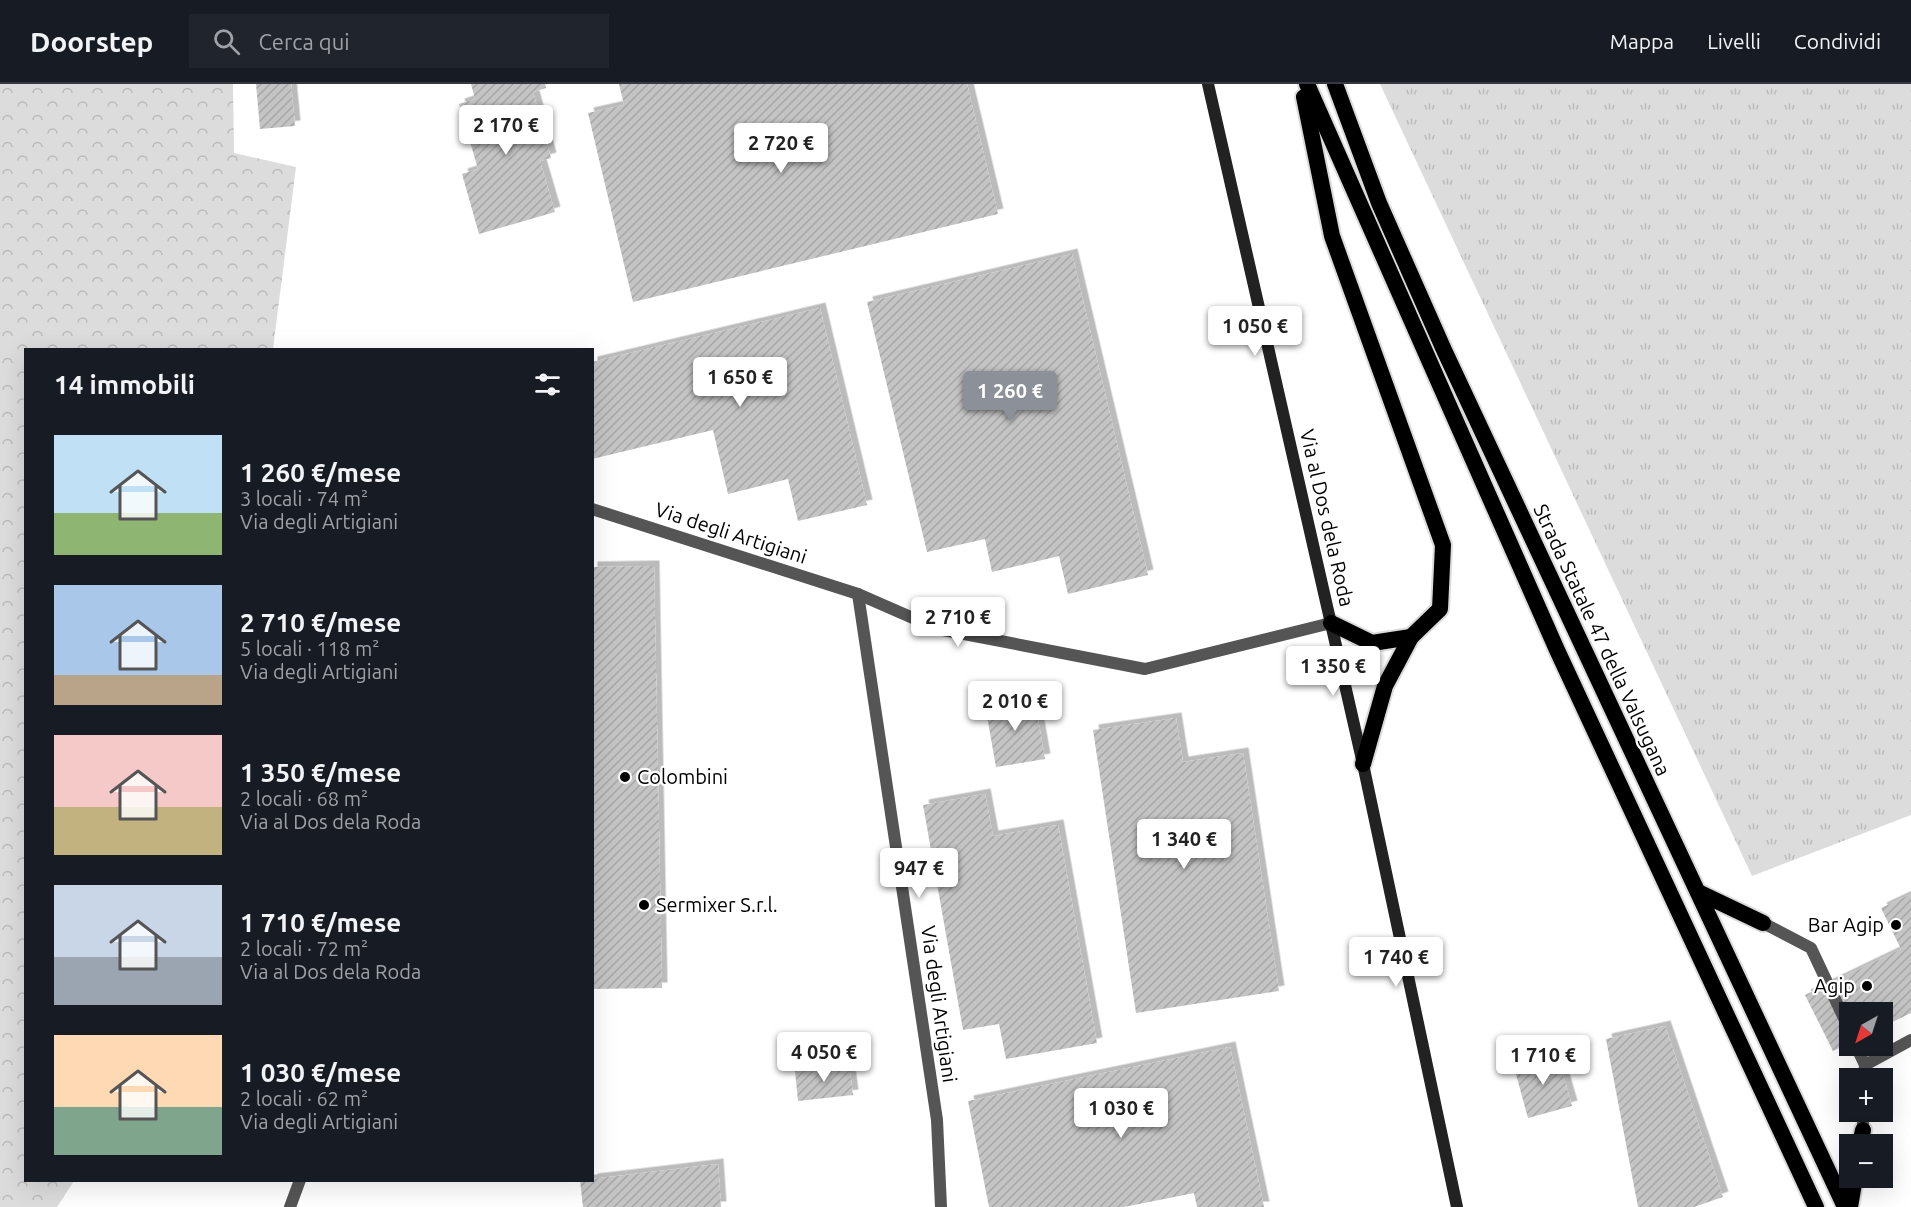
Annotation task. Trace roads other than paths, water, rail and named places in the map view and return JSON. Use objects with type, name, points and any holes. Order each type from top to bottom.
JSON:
[{"type":"highway","points":[[1302,84],[1332,236],[1443,545],[1440,609],[1411,638],[1385,686],[1364,764]]},
{"type":"highway","points":[[1307,84],[1557,650],[1816,1207]]},
{"type":"highway","name":"Strada Statale 47 della Valsugana","points":[[1335,84],[1378,203],[1444,350],[1845,1207]]},
{"type":"highway","points":[[1331,623],[1372,643],[1411,638]]},
{"type":"highway","points":[[1698,892],[1763,923]]},
{"type":"highway","points":[[1850,1207],[1853,1188]]},
{"type":"main road","name":"Via al Dos dela Roda","points":[[1208,84],[1364,764],[1457,1207]]},
{"type":"street","name":"Via degli Artigiani","points":[[594,510],[858,594],[938,629],[1145,669],[1331,623]]},
{"type":"street","name":"Via degli Artigiani","points":[[858,594],[936,1120],[941,1207]]},
{"type":"street","points":[[1763,923],[1811,948],[1839,1008]]},
{"type":"street","points":[[1865,1065],[1911,1040]]},
{"type":"street","points":[[1861,1056],[1865,1068]]},
{"type":"street","points":[[290,1207],[299,1182]]},
{"type":"place","name":"Colombini","points":[[625,777]]},
{"type":"place","name":"Sermixer S.r.l.","points":[[644,905]]},
{"type":"place","name":"Bar Agip","points":[[1896,925]]},
{"type":"place","name":"Agip","points":[[1867,986]]}]
